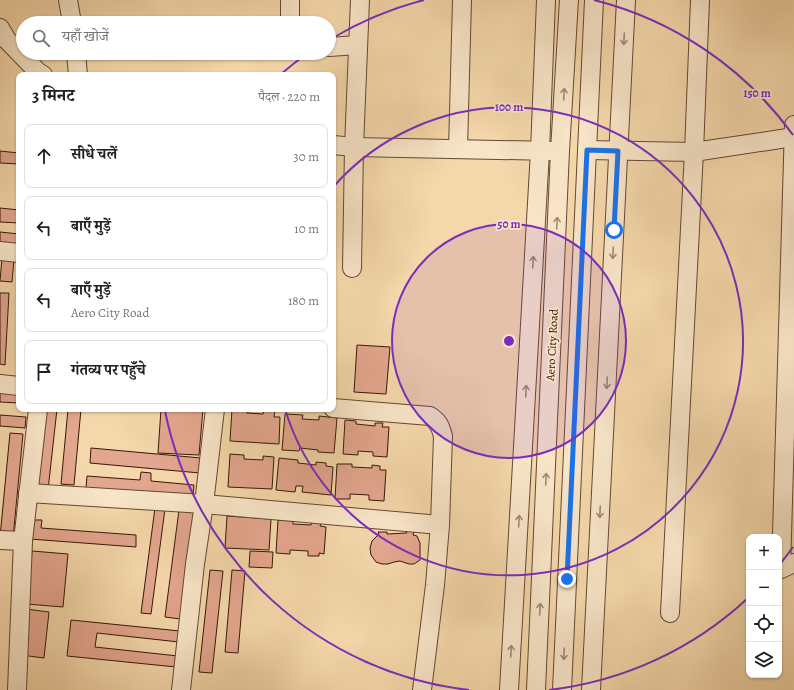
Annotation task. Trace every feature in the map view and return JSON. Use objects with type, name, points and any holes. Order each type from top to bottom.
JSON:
[{"type":"street","points":[[68,0],[71,16]]},
{"type":"street","points":[[290,0],[290,16]]},
{"type":"street","points":[[352,268],[354,147],[360,0]]},
{"type":"street","points":[[458,149],[462,0]]},
{"type":"street","points":[[509,690],[540,151],[546,0]]},
{"type":"street","name":"Aero City Road","points":[[536,690],[568,0]]},
{"type":"street","points":[[562,690],[594,0]]},
{"type":"street","points":[[591,690],[626,0]]},
{"type":"street","points":[[670,613],[694,152],[700,0]]},
{"type":"street","points":[[0,28],[7,40],[16,49]]},
{"type":"street","points":[[336,47],[358,46]]},
{"type":"street","points":[[26,60],[38,72]]},
{"type":"street","points":[[77,60],[78,72]]},
{"type":"street","points":[[587,150],[694,152],[794,133],[781,569],[794,564]]},
{"type":"street","points":[[336,145],[354,147],[560,151]]},
{"type":"street","points":[[0,251],[16,253]]},
{"type":"street","points":[[0,384],[16,386]]},
{"type":"street","points":[[336,408],[430,416],[437,421],[441,427],[443,436],[440,525],[435,585],[422,690]]},
{"type":"street","points":[[17,690],[24,541],[38,412]]},
{"type":"street","points":[[181,690],[195,564],[204,504],[215,412]]},
{"type":"street","points":[[28,493],[204,504],[440,525]]},
{"type":"street","points":[[0,540],[24,541]]},
{"type":"building","points":[[0,151],[16,153],[16,164],[0,163]]},
{"type":"building","points":[[0,208],[16,210],[16,223],[0,222]]},
{"type":"building","points":[[0,232],[16,234],[16,247],[0,245]]},
{"type":"building","points":[[2,258],[14,259],[12,282],[0,281]]},
{"type":"building","points":[[0,293],[9,293],[5,365],[0,364]]},
{"type":"building","points":[[357,345],[390,347],[386,394],[354,392]]},
{"type":"building","points":[[0,390],[16,391],[16,403],[0,402]]},
{"type":"building","points":[[44,412],[57,412],[48,490],[35,488]]},
{"type":"building","points":[[68,412],[81,412],[74,485],[61,484]]},
{"type":"building","points":[[161,412],[203,412],[199,455],[158,453]]},
{"type":"building","points":[[232,412],[263,414],[264,412],[275,412],[274,417],[280,417],[279,444],[230,441]]},
{"type":"building","points":[[285,414],[303,415],[302,419],[319,420],[319,416],[337,418],[334,453],[318,452],[318,450],[300,448],[299,451],[282,450]]},
{"type":"building","points":[[0,415],[26,417],[25,428],[0,426]]},
{"type":"building","points":[[345,420],[356,421],[356,424],[375,426],[375,423],[383,423],[382,427],[389,427],[387,457],[373,456],[373,452],[358,451],[358,455],[343,454]]},
{"type":"building","points":[[10,433],[23,434],[13,538],[0,537]]},
{"type":"building","points":[[91,448],[201,458],[200,473],[90,463]]},
{"type":"building","points":[[230,454],[244,455],[244,459],[263,460],[263,456],[274,457],[272,489],[228,487]]},
{"type":"building","points":[[279,458],[298,460],[298,463],[316,465],[316,462],[326,463],[326,466],[333,467],[331,495],[302,492],[303,486],[296,486],[295,492],[276,490]]},
{"type":"building","points":[[337,464],[352,464],[352,467],[372,468],[372,465],[380,466],[380,470],[386,470],[384,501],[369,500],[369,495],[350,494],[350,499],[335,499]]},
{"type":"building","points":[[141,472],[151,473],[151,481],[194,485],[193,496],[86,488],[87,476],[140,480]]},
{"type":"building","points":[[155,508],[165,509],[151,614],[141,613]]},
{"type":"building","points":[[179,510],[194,512],[180,619],[165,617]]},
{"type":"building","points":[[227,516],[271,519],[269,550],[225,548]]},
{"type":"building","points":[[32,520],[42,520],[41,528],[136,535],[136,547],[30,539]]},
{"type":"building","points":[[278,520],[293,521],[293,524],[311,525],[312,522],[321,523],[320,526],[326,527],[324,554],[319,553],[319,556],[308,556],[308,551],[290,550],[290,554],[276,553]]},
{"type":"building","points":[[406,531],[414,531],[413,535],[417,536],[420,543],[420,560],[414,564],[400,561],[388,564],[376,562],[371,555],[370,548],[372,541],[379,534],[378,532],[387,532],[387,534],[407,533]]},
{"type":"building","points":[[32,551],[68,554],[63,607],[27,604]]},
{"type":"building","points":[[250,551],[273,552],[272,568],[249,567]]},
{"type":"building","points":[[210,570],[223,571],[212,673],[199,672]]},
{"type":"building","points":[[232,570],[245,571],[238,653],[225,652]]},
{"type":"building","points":[[26,609],[49,612],[44,658],[21,655]]},
{"type":"building","points":[[71,620],[180,631],[179,642],[97,633],[95,647],[178,656],[176,667],[67,656]]},
{"type":"route","points":[[567,579],[587,150],[618,151],[614,230]]}]
